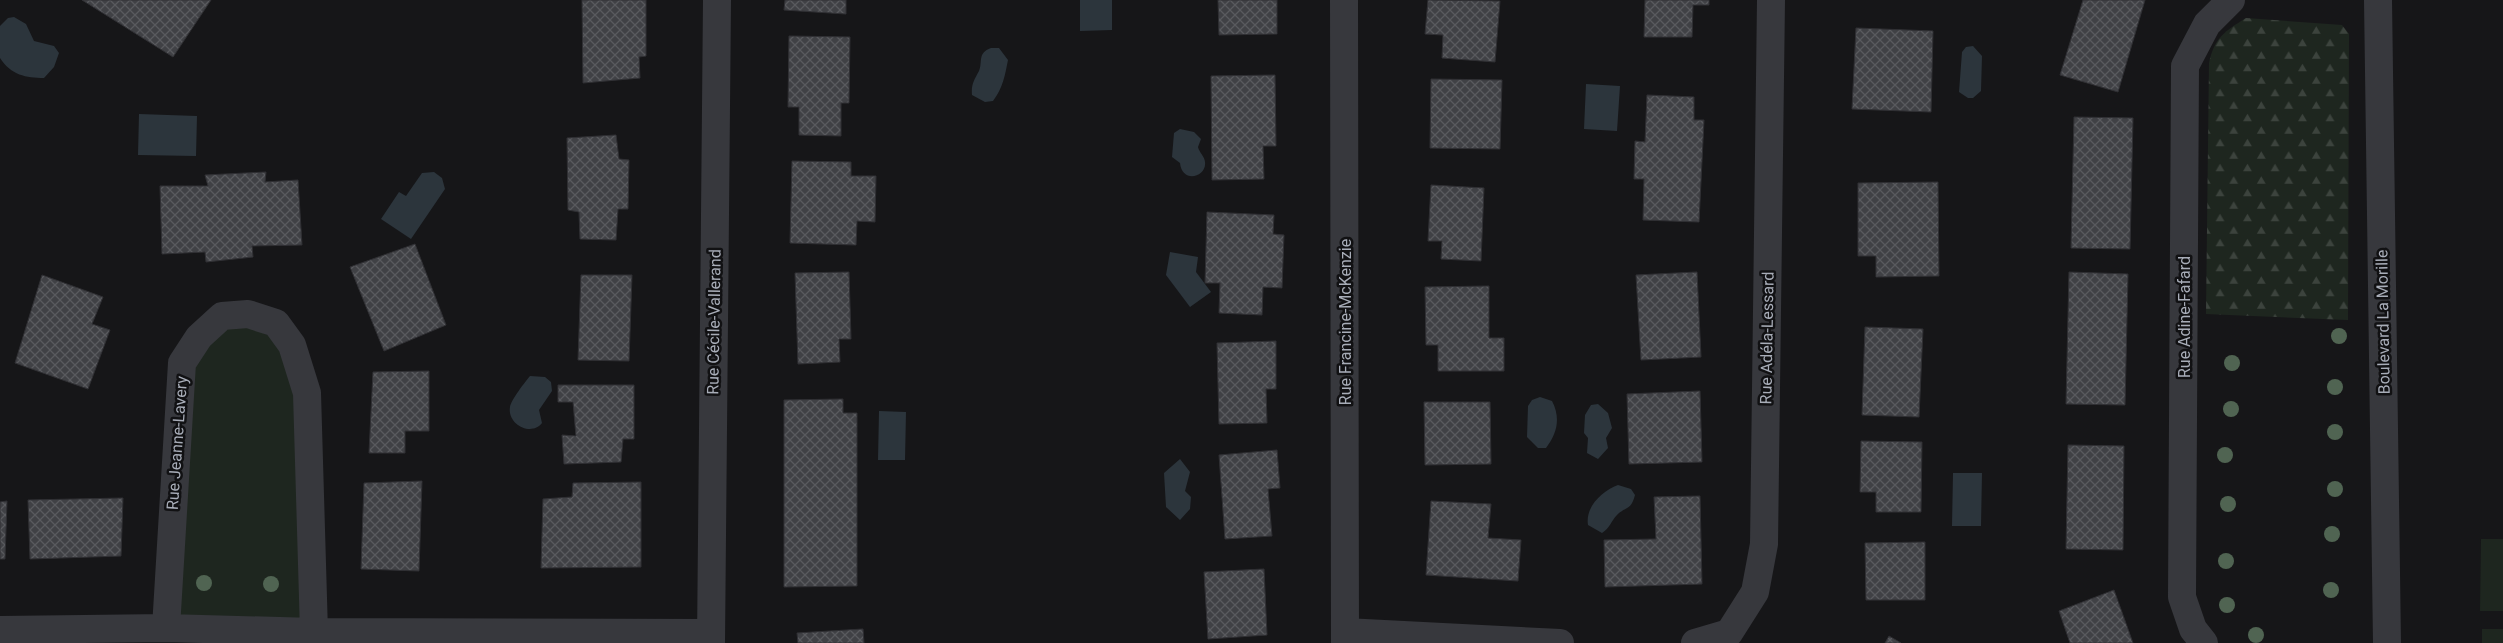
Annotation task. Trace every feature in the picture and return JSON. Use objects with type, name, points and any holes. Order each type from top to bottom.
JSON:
[{"type":"street","name":"Rue Cécile-Vallerand","points":[[711,638],[717,0]]},
{"type":"street","name":"Rue Francine-McKenzie","points":[[1344,0],[1345,638]]},
{"type":"street","name":"Rue Adéla-Lessard","points":[[1695,643],[1729,633],[1755,592],[1764,544],[1771,0]]},
{"type":"street","name":"Rue Adine-Fafard","points":[[2204,643],[2193,629],[2182,597],[2185,66],[2207,24],[2231,0]]},
{"type":"street","name":"Boulevard La Morille","points":[[2378,0],[2387,643]]},
{"type":"street","name":"Rue Jeanne-Lavery","points":[[166,628],[182,363],[199,337],[222,316],[248,314],[276,323],[292,345],[307,393],[314,632]]},
{"type":"street","points":[[0,630],[166,628],[711,638]]},
{"type":"street","points":[[1345,638],[1560,643]]},
{"type":"green space","points":[[2246,18],[2342,25],[2349,34],[2348,320],[2206,314],[2209,63],[2217,41],[2232,27]]},
{"type":"green space","points":[[222,316],[292,345],[314,632],[166,628],[182,363]]},
{"type":"green space","points":[[2481,539],[2503,539],[2503,611],[2480,611]]},
{"type":"green space","points":[[2482,629],[2503,629],[2503,643],[2482,643]]},
{"type":"shaded area","points":[[1080,0],[1112,0],[1112,30],[1080,31]]},
{"type":"shaded area","points":[[14,17],[26,24],[34,41],[54,46],[59,53],[54,67],[44,78],[31,77],[14,72],[0,58],[0,26],[8,18]]},
{"type":"shaded area","points":[[1973,46],[1982,56],[1981,91],[1973,98],[1968,98],[1959,92],[1962,52],[1966,47]]},
{"type":"shaded area","points":[[991,48],[999,48],[1008,60],[999,91],[993,101],[985,102],[972,95],[972,88],[980,68],[982,55]]},
{"type":"shaded area","points":[[1586,84],[1620,86],[1617,131],[1584,129]]},
{"type":"shaded area","points":[[139,114],[197,116],[196,156],[138,155]]},
{"type":"shaded area","points":[[1180,129],[1194,132],[1201,139],[1198,147],[1204,158],[1205,167],[1194,176],[1185,174],[1180,163],[1172,157],[1174,133]]},
{"type":"shaded area","points":[[434,172],[442,178],[445,189],[411,239],[381,219],[399,192],[406,196],[422,173]]},
{"type":"shaded area","points":[[1170,252],[1198,257],[1196,272],[1211,292],[1190,307],[1166,275]]},
{"type":"shaded area","points":[[530,376],[545,377],[551,382],[552,391],[539,410],[542,423],[532,429],[526,429],[512,419],[510,407],[518,391]]},
{"type":"shaded area","points":[[1540,397],[1552,401],[1557,420],[1553,437],[1546,448],[1538,448],[1527,437],[1528,406],[1532,400]]},
{"type":"shaded area","points":[[1598,404],[1608,413],[1612,428],[1606,438],[1608,448],[1598,459],[1587,453],[1588,438],[1584,433],[1585,415],[1591,405]]},
{"type":"shaded area","points":[[879,411],[906,412],[905,460],[878,460]]},
{"type":"shaded area","points":[[1180,459],[1190,472],[1185,491],[1191,497],[1190,509],[1180,520],[1166,507],[1164,473]]},
{"type":"shaded area","points":[[1953,473],[1982,473],[1981,526],[1952,526]]},
{"type":"shaded area","points":[[1618,485],[1631,489],[1635,495],[1630,506],[1620,512],[1602,533],[1588,525],[1589,512],[1606,491]]},
{"type":"building","points":[[82,0],[211,0],[173,57]]},
{"type":"building","points":[[582,0],[646,0],[646,56],[639,57],[640,78],[583,83]]},
{"type":"building","points":[[785,0],[846,0],[846,14],[784,10]]},
{"type":"building","points":[[1218,0],[1277,0],[1277,34],[1219,35]]},
{"type":"building","points":[[1428,0],[1500,1],[1495,62],[1442,58],[1443,35],[1425,34]]},
{"type":"building","points":[[1645,0],[1709,0],[1709,5],[1693,5],[1692,37],[1644,37]]},
{"type":"building","points":[[2083,0],[2145,0],[2118,92],[2060,75]]},
{"type":"building","points":[[1856,28],[1933,31],[1931,112],[1852,109]]},
{"type":"building","points":[[789,36],[850,37],[849,103],[841,103],[841,136],[799,135],[799,107],[788,107]]},
{"type":"building","points":[[1275,75],[1276,146],[1263,146],[1264,179],[1212,180],[1211,76]]},
{"type":"building","points":[[1431,79],[1502,80],[1500,149],[1430,148]]},
{"type":"building","points":[[1647,95],[1694,97],[1694,120],[1704,120],[1699,222],[1643,220],[1644,179],[1634,179],[1635,141],[1645,142]]},
{"type":"building","points":[[2074,117],[2133,118],[2130,249],[2071,248]]},
{"type":"building","points":[[616,135],[619,159],[629,160],[628,209],[618,209],[616,240],[580,239],[579,212],[568,210],[567,138]]},
{"type":"building","points":[[792,161],[851,162],[851,176],[876,176],[875,222],[857,221],[856,245],[790,243]]},
{"type":"building","points":[[266,172],[265,182],[298,180],[302,245],[252,246],[253,257],[206,262],[205,252],[162,254],[160,186],[208,186],[205,175]]},
{"type":"building","points":[[1938,182],[1939,276],[1876,277],[1876,256],[1858,256],[1858,183]]},
{"type":"building","points":[[1431,185],[1484,188],[1481,261],[1441,259],[1442,241],[1428,241]]},
{"type":"building","points":[[1207,212],[1274,215],[1273,234],[1284,235],[1282,288],[1263,287],[1262,315],[1219,313],[1220,283],[1205,283]]},
{"type":"building","points":[[415,244],[446,325],[384,351],[350,267]]},
{"type":"building","points":[[849,272],[851,339],[839,339],[840,362],[798,364],[795,273]]},
{"type":"building","points":[[1697,272],[1701,357],[1641,360],[1636,275]]},
{"type":"building","points":[[2069,272],[2128,274],[2125,405],[2066,404]]},
{"type":"building","points":[[42,275],[103,297],[92,324],[110,330],[88,389],[15,363]]},
{"type":"building","points":[[581,275],[632,275],[629,361],[578,360]]},
{"type":"building","points":[[1489,286],[1489,338],[1504,338],[1504,371],[1438,371],[1438,345],[1426,345],[1425,287]]},
{"type":"building","points":[[1865,327],[1923,329],[1919,417],[1862,415]]},
{"type":"building","points":[[1276,341],[1276,389],[1266,389],[1267,423],[1219,424],[1217,343]]},
{"type":"building","points":[[429,371],[429,431],[405,431],[405,453],[369,453],[373,372]]},
{"type":"building","points":[[558,385],[634,385],[634,439],[623,439],[621,462],[564,464],[562,435],[576,436],[573,402],[558,402]]},
{"type":"building","points":[[1700,391],[1702,462],[1629,464],[1627,394]]},
{"type":"building","points":[[843,399],[843,413],[857,413],[857,586],[784,587],[784,400]]},
{"type":"building","points":[[1424,402],[1490,402],[1491,464],[1425,465]]},
{"type":"building","points":[[1861,441],[1922,442],[1921,512],[1876,512],[1876,492],[1860,492]]},
{"type":"building","points":[[2068,445],[2124,446],[2123,550],[2066,549]]},
{"type":"building","points":[[1277,450],[1280,488],[1268,489],[1272,536],[1225,539],[1219,455]]},
{"type":"building","points":[[422,481],[419,571],[361,569],[364,483]]},
{"type":"building","points":[[641,482],[641,567],[541,568],[543,499],[572,497],[573,483]]},
{"type":"building","points":[[1700,496],[1702,584],[1605,587],[1604,540],[1656,539],[1654,497]]},
{"type":"building","points":[[123,498],[121,556],[30,559],[28,500]]},
{"type":"building","points":[[7,501],[5,559],[0,559],[0,502]]},
{"type":"building","points":[[1431,501],[1491,504],[1488,538],[1521,540],[1518,581],[1426,575]]},
{"type":"building","points":[[1925,542],[1925,600],[1866,600],[1865,543]]},
{"type":"building","points":[[1264,569],[1267,635],[1208,639],[1204,572]]},
{"type":"building","points":[[2114,590],[2133,643],[2070,643],[2059,611]]},
{"type":"building","points":[[863,629],[864,643],[798,643],[797,633]]},
{"type":"building","points":[[1889,636],[1901,643],[1885,643]]}]
